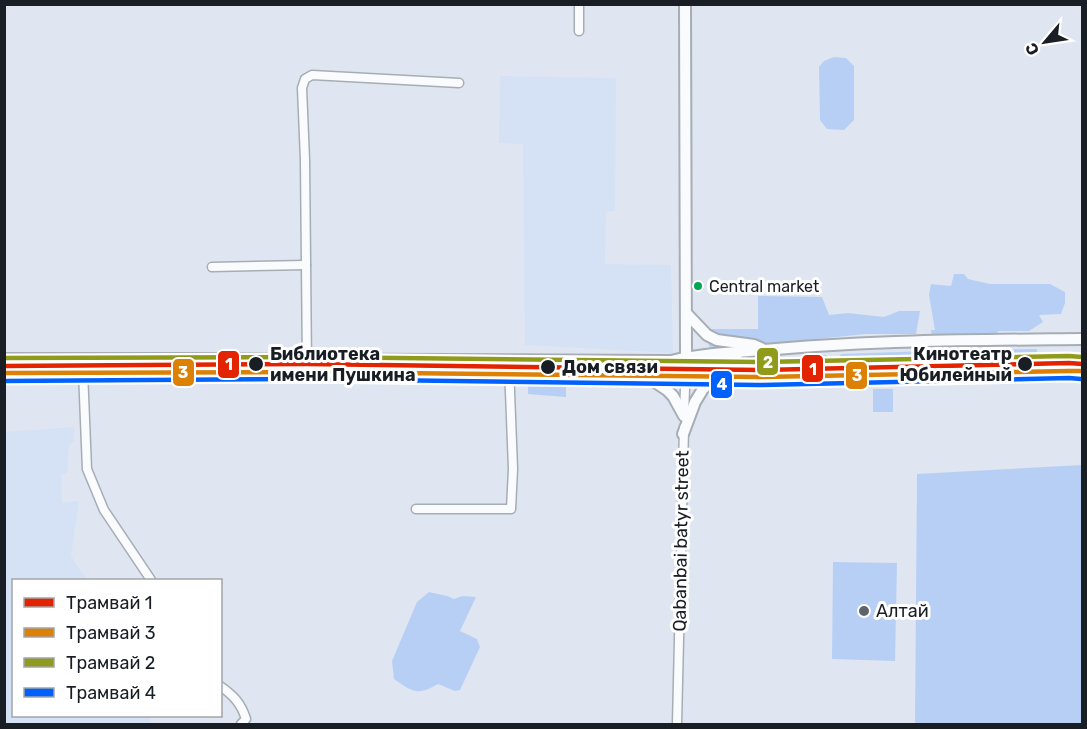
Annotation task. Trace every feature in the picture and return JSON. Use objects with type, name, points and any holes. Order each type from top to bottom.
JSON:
[{"type":"main road","points":[[509,365],[677,372],[686,362],[685,4]]},
{"type":"main road","points":[[687,311],[707,334],[717,340],[754,345],[767,350]]},
{"type":"main road","points":[[4,360],[82,359],[371,365],[686,362],[705,355],[829,344],[927,340],[1083,339]]},
{"type":"main road","points":[[683,434],[695,402],[703,389],[738,352]]},
{"type":"main road","points":[[82,359],[83,371]]},
{"type":"main road","points":[[4,371],[83,371],[307,364]]},
{"type":"main road","points":[[640,372],[667,390],[684,416]]},
{"type":"street","points":[[579,4],[579,32]]},
{"type":"street","points":[[307,364],[303,88],[305,79],[312,75],[459,83]]},
{"type":"street","points":[[212,267],[306,265]]},
{"type":"street","name":"Qabanbai batyr street","points":[[677,724],[686,362]]},
{"type":"street","points":[[416,509],[511,509],[513,469],[509,365]]},
{"type":"street","points":[[83,371],[87,469],[104,510],[150,579]]},
{"type":"street","points":[[222,687],[232,694],[242,706],[246,718],[241,724]]},
{"type":"shaded area","points":[[834,57],[846,58],[854,66],[854,120],[844,130],[827,129],[820,120],[819,67],[824,61]]},
{"type":"shaded area","points":[[500,76],[616,78],[615,211],[606,212],[605,264],[671,265],[673,353],[525,345],[523,144],[499,143]]},
{"type":"shaded area","points":[[954,274],[964,274],[968,279],[990,284],[1050,284],[1065,292],[1065,303],[1061,314],[1039,315],[1043,322],[1029,331],[932,336],[931,330],[935,330],[929,295],[931,284],[951,286]]},
{"type":"shaded area","points":[[758,296],[822,297],[829,315],[848,313],[884,317],[899,311],[920,311],[916,334],[865,334],[714,350],[709,346],[706,329],[758,329]]},
{"type":"shaded area","points":[[1037,349],[1038,361],[979,362],[979,360],[965,359],[967,350]]},
{"type":"shaded area","points":[[927,351],[923,373],[837,376],[837,361],[842,354]]},
{"type":"shaded area","points":[[826,355],[831,360],[833,372],[718,373],[734,364]]},
{"type":"shaded area","points":[[528,381],[566,382],[566,397],[528,394]]},
{"type":"shaded area","points":[[873,389],[893,389],[893,412],[873,412]]},
{"type":"shaded area","points":[[74,427],[74,441],[69,445],[67,473],[61,475],[62,503],[79,501],[71,556],[86,579],[12,579],[12,717],[151,717],[149,724],[5,724],[5,432]]},
{"type":"shaded area","points":[[1082,465],[1082,724],[915,724],[917,474]]},
{"type":"shaded area","name":"Алтай","points":[[833,562],[897,563],[895,661],[832,659]]},
{"type":"shaded area","points":[[429,592],[454,599],[462,596],[476,597],[460,631],[477,639],[480,647],[460,690],[455,691],[438,684],[425,690],[415,691],[394,679],[392,661],[417,602]]},
{"type":"tram line","name":"2","points":[[4,358],[307,357],[759,362],[1082,357]]},
{"type":"tram line","name":"1","points":[[4,366],[307,364],[759,370],[1082,364]]},
{"type":"tram line","name":"3","points":[[4,373],[307,372],[759,377],[1081,371]]},
{"type":"tram line","name":"4","points":[[4,381],[307,379],[759,385],[1081,379]]},
{"type":"place","name":"Central market","points":[[698,286]]},
{"type":"place","name":"Библиотека имени Пушкина","points":[[256,364]]},
{"type":"place","name":"Кинотеатр Юбилейный","points":[[1025,364]]},
{"type":"place","name":"Дом связи","points":[[548,367]]},
{"type":"place","name":"Алтай","points":[[864,611]]}]
